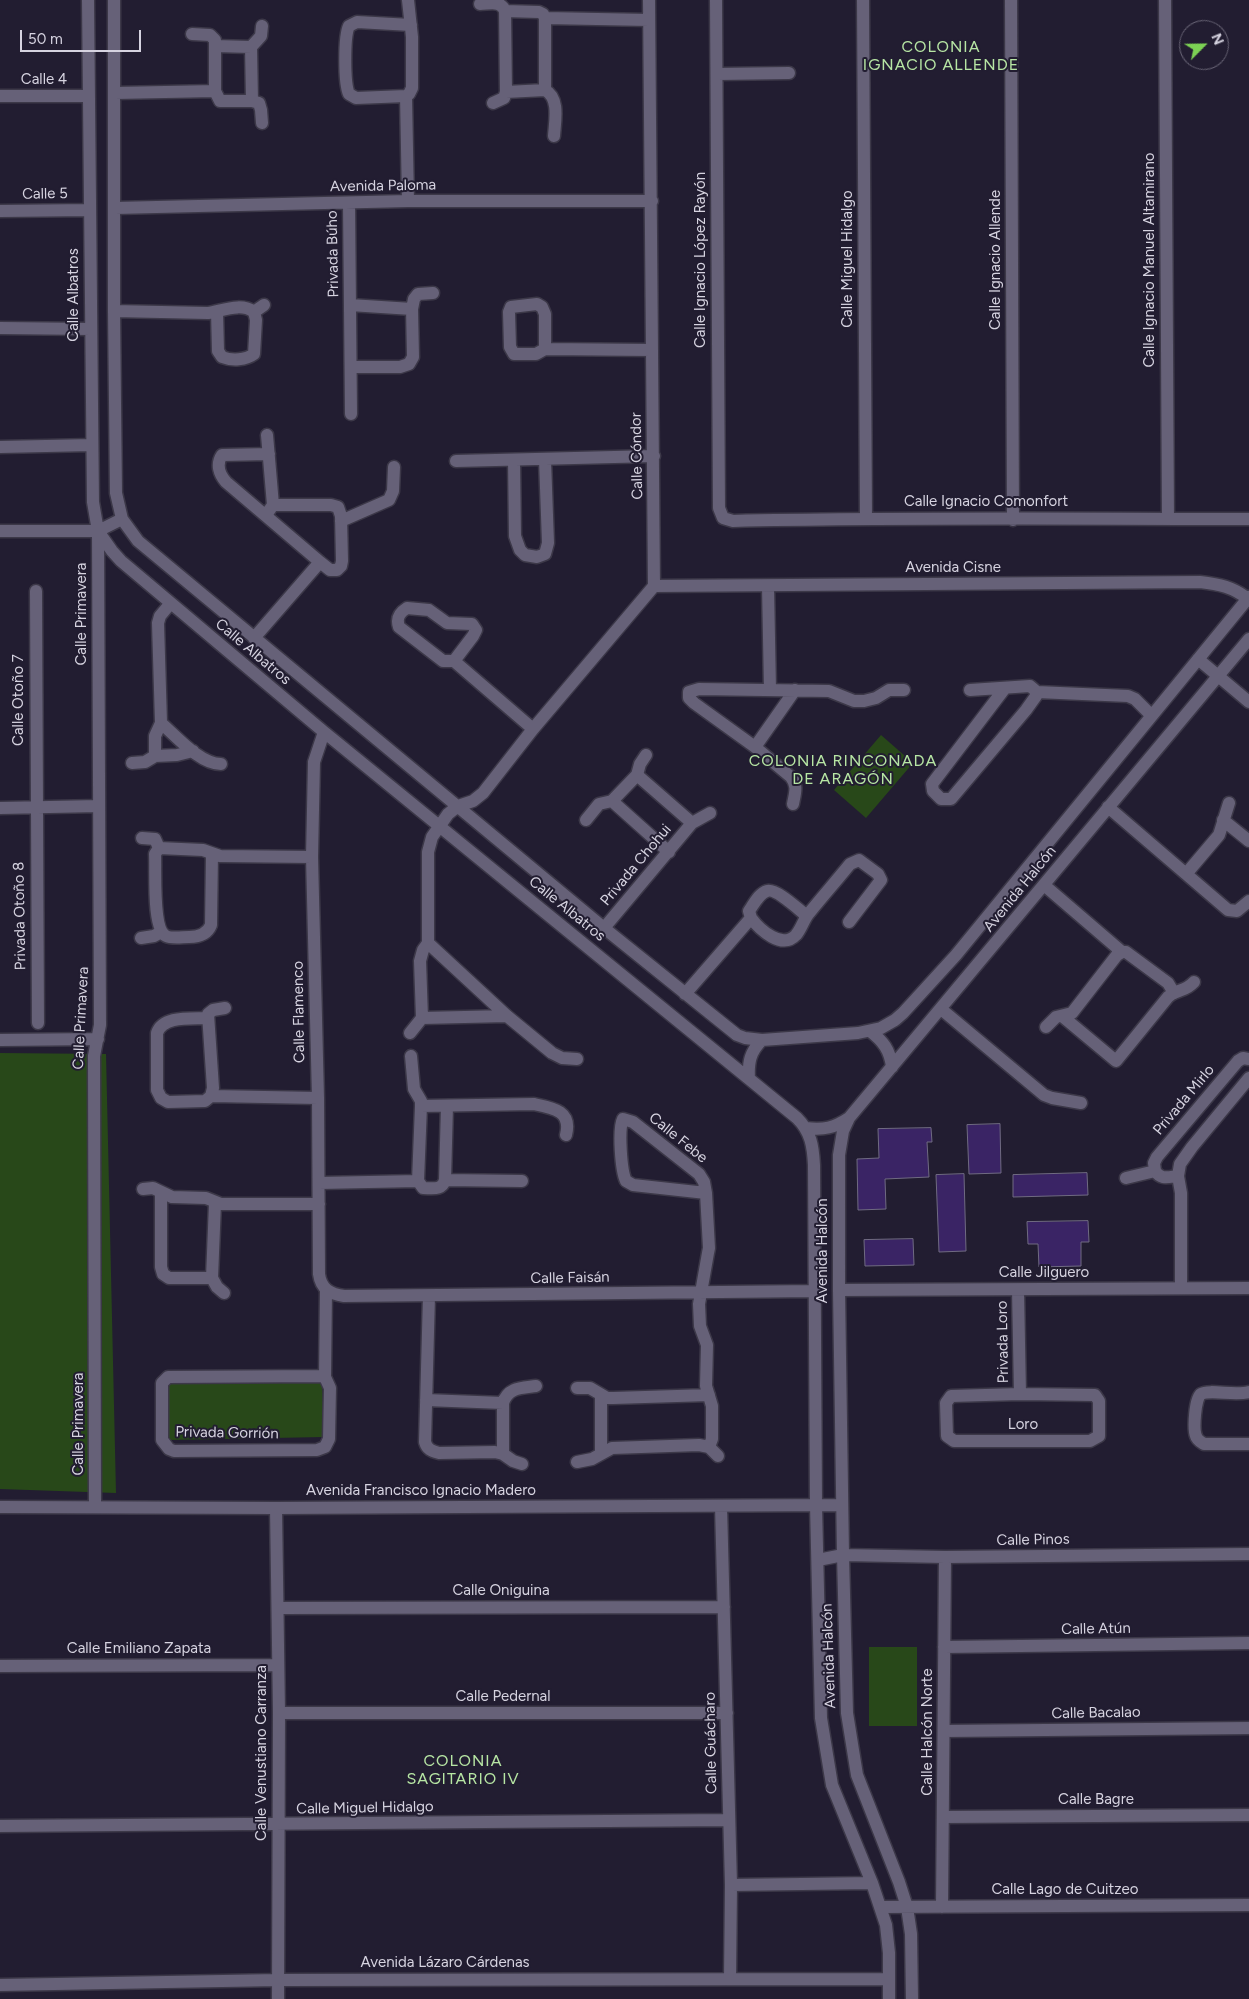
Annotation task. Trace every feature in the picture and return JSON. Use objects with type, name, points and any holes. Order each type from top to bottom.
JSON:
[{"type":"street","name":"Calle Albatros","points":[[88,0],[93,502],[98,531],[112,551],[170,604],[797,1118],[806,1128]]},
{"type":"street","name":"Calle Albatros","points":[[114,0],[116,493],[122,519],[138,541],[684,994],[737,1035],[762,1040],[870,1031]]},
{"type":"street","points":[[408,0],[412,37],[412,88],[409,94],[406,96],[356,98],[349,94],[347,86],[346,34],[350,26],[357,22],[410,25]]},
{"type":"street","name":"Calle Cóndor","points":[[648,0],[652,201],[654,586]]},
{"type":"street","name":"Calle Ignacio López Rayón","points":[[716,0],[719,508],[723,518]]},
{"type":"street","name":"Calle Miguel Hidalgo","points":[[863,0],[866,518]]},
{"type":"street","name":"Calle Ignacio Allende","points":[[1011,0],[1013,520]]},
{"type":"street","name":"Calle Ignacio Manuel Altamirano","points":[[1166,0],[1168,519]]},
{"type":"street","points":[[480,4],[499,4],[505,11],[506,92],[504,98],[494,103]]},
{"type":"street","points":[[505,11],[539,12],[543,14],[545,18],[545,90]]},
{"type":"street","points":[[545,18],[648,20]]},
{"type":"street","points":[[252,101],[251,47],[261,36],[262,26]]},
{"type":"street","points":[[192,34],[210,34],[213,37],[215,46],[215,91],[220,101],[252,101],[259,103],[261,106],[262,123]]},
{"type":"street","points":[[215,46],[251,47]]},
{"type":"street","points":[[717,74],[789,73]]},
{"type":"street","points":[[506,92],[545,90],[552,95],[554,100],[554,136]]},
{"type":"street","points":[[115,93],[215,91]]},
{"type":"street","name":"Calle 4","points":[[0,96],[88,96]]},
{"type":"street","points":[[406,96],[408,201]]},
{"type":"street","name":"Avenida Paloma","points":[[114,208],[408,201],[652,201]]},
{"type":"street","name":"Privada Búho","points":[[349,203],[351,414]]},
{"type":"street","name":"Calle 5","points":[[0,211],[90,210]]},
{"type":"street","points":[[351,367],[400,367],[409,364],[413,357],[412,309],[416,296],[433,293]]},
{"type":"street","name":"Privada Búho","points":[[350,305],[412,309]]},
{"type":"street","points":[[114,311],[208,313],[224,308],[259,309],[256,320],[254,354],[248,358],[228,359],[222,357],[218,351],[217,311]]},
{"type":"street","points":[[0,328],[90,329]]},
{"type":"street","points":[[545,349],[652,350]]},
{"type":"street","points":[[267,435],[269,510]]},
{"type":"street","points":[[0,447],[92,446]]},
{"type":"street","points":[[269,454],[226,453],[220,457],[219,468],[226,482],[269,510],[320,562],[330,570],[337,570],[341,566],[341,521],[340,511],[335,505],[269,510]]},
{"type":"street","points":[[456,461],[654,456]]},
{"type":"street","points":[[514,460],[517,544],[525,555],[537,557],[542,556],[547,551],[548,543],[545,460]]},
{"type":"street","points":[[341,521],[389,500],[393,491],[394,468]]},
{"type":"street","name":"Calle Ignacio Comonfort","points":[[723,518],[733,521],[866,518],[1013,520],[1249,519]]},
{"type":"street","points":[[0,531],[98,531],[122,519]]},
{"type":"street","name":"Calle Primavera","points":[[95,1507],[94,1056],[100,1025],[98,531]]},
{"type":"street","points":[[254,638],[320,562]]},
{"type":"street","name":"Avenida Cisne","points":[[654,586],[1200,582],[1227,586],[1248,598]]},
{"type":"street","points":[[410,1033],[422,1018],[420,961],[423,950],[428,943],[428,852],[438,825],[458,806],[473,801],[483,793],[533,729],[654,586]]},
{"type":"street","points":[[768,586],[770,690]]},
{"type":"street","name":"Calle Otoño 7","points":[[36,591],[36,808]]},
{"type":"street","name":"Avenida Halcón","points":[[870,1031],[881,1028],[896,1020],[926,989],[1248,598]]},
{"type":"street","points":[[156,756],[155,736],[161,723],[158,623],[160,616],[170,604]]},
{"type":"street","points":[[454,661],[475,633],[475,628],[472,624],[447,623],[426,610],[407,608],[400,614],[397,621],[399,627],[444,661],[454,661],[533,729]]},
{"type":"street","name":"Avenida Halcón","points":[[912,1999],[911,1934],[907,1907],[899,1882],[863,1795],[852,1755],[847,1713],[842,1555],[839,1290],[839,1155],[843,1131],[849,1118],[942,1009],[1249,639]]},
{"type":"street","points":[[1198,659],[1249,702]]},
{"type":"street","points":[[970,690],[1030,686],[1037,692],[1128,696],[1135,698],[1152,715]]},
{"type":"street","points":[[1005,688],[932,784],[933,791],[941,798],[951,799],[1026,710],[1037,692]]},
{"type":"street","points":[[793,804],[796,788],[795,782],[755,747],[694,703],[688,695],[692,690],[829,691],[854,701],[859,701],[876,698],[889,690],[904,690]]},
{"type":"street","points":[[755,747],[796,690]]},
{"type":"street","points":[[161,723],[208,762],[221,764]]},
{"type":"street","name":"Calle Flamenco","points":[[324,732],[314,762],[312,857],[318,1098],[319,1274],[320,1282],[326,1290]]},
{"type":"street","points":[[132,763],[145,762],[156,756],[171,756],[193,751]]},
{"type":"street","points":[[586,820],[599,804],[612,802],[637,775],[640,765],[646,756]]},
{"type":"street","name":"Privada Chohui","points":[[637,775],[692,823]]},
{"type":"street","points":[[612,802],[669,852]]},
{"type":"street","points":[[1186,874],[1219,835],[1229,803]]},
{"type":"street","points":[[0,808],[99,806]]},
{"type":"street","points":[[1108,807],[1228,910],[1237,912],[1249,902]]},
{"type":"street","name":"Privada Otoño 8","points":[[36,808],[38,1023]]},
{"type":"street","name":"Privada Chohui","points":[[604,928],[692,823],[710,813]]},
{"type":"street","points":[[1224,820],[1249,842]]},
{"type":"street","points":[[142,838],[155,839],[160,848]]},
{"type":"street","points":[[160,848],[203,850],[220,856],[312,857]]},
{"type":"street","points":[[160,848],[155,854],[157,921],[161,932],[169,938],[194,937],[205,934],[209,930],[211,925],[212,854]]},
{"type":"street","points":[[751,918],[775,938],[783,940],[795,936],[807,916],[850,864],[859,860],[878,874],[881,880],[849,922]]},
{"type":"street","points":[[1044,885],[1122,952],[1126,952],[1168,983],[1174,992]]},
{"type":"street","points":[[684,994],[751,918],[751,908],[761,894],[768,890],[778,893],[807,916]]},
{"type":"street","points":[[141,938],[154,936],[161,932]]},
{"type":"street","points":[[428,943],[507,1016],[552,1053],[562,1058],[577,1059]]},
{"type":"street","points":[[1046,1027],[1056,1017],[1072,1013],[1117,955],[1122,952]]},
{"type":"street","points":[[1062,1016],[1116,1061],[1168,996],[1174,992],[1188,989],[1194,982]]},
{"type":"street","points":[[208,1018],[174,1020],[162,1024],[158,1028],[157,1090],[161,1098],[168,1102],[205,1101],[211,1096],[213,1088],[208,1018],[210,1011],[225,1008]]},
{"type":"street","points":[[942,1009],[1044,1095],[1080,1103]]},
{"type":"street","points":[[422,1018],[507,1016]]},
{"type":"street","points":[[870,1031],[884,1043],[891,1058],[892,1067]]},
{"type":"street","points":[[0,1040],[98,1039]]},
{"type":"street","points":[[749,1079],[748,1066],[751,1054],[762,1040]]},
{"type":"street","points":[[411,1056],[414,1089],[421,1101],[418,1181],[423,1188],[442,1186],[445,1180],[447,1106]]},
{"type":"street","name":"Privada Mirlo","points":[[1154,1171],[1154,1163],[1157,1157],[1238,1061],[1243,1058],[1249,1059]]},
{"type":"street","points":[[1181,1288],[1181,1193],[1178,1176],[1180,1164],[1184,1156],[1249,1078]]},
{"type":"street","points":[[211,1096],[318,1098]]},
{"type":"street","points":[[421,1106],[523,1103],[542,1106],[550,1108],[567,1118],[569,1125],[566,1135]]},
{"type":"street","points":[[806,1128],[821,1130],[831,1128],[849,1118]]},
{"type":"street","name":"Calle Febe","points":[[623,1120],[633,1122],[699,1174],[704,1182],[706,1193],[633,1185],[626,1181],[623,1172],[620,1128],[623,1120]]},
{"type":"street","name":"Avenida Halcón","points":[[806,1128],[814,1151],[816,1506],[821,1718],[827,1760],[837,1799],[881,1907],[888,1939],[889,1999]]},
{"type":"street","points":[[1126,1178],[1154,1171],[1164,1178],[1178,1176]]},
{"type":"street","points":[[445,1180],[522,1181]]},
{"type":"street","points":[[319,1183],[418,1181]]},
{"type":"street","points":[[144,1188],[153,1188],[172,1197],[201,1197],[215,1202],[319,1204]]},
{"type":"street","points":[[161,1192],[161,1267],[163,1274],[169,1278],[212,1278]]},
{"type":"street","points":[[577,1462],[592,1460],[612,1448],[698,1445],[714,1452],[712,1406],[706,1386],[707,1345],[699,1318],[699,1304],[708,1253],[706,1193]]},
{"type":"street","points":[[215,1202],[212,1278],[217,1287],[224,1293]]},
{"type":"street","name":"Calle Jilguero","points":[[839,1290],[1249,1288]]},
{"type":"street","name":"Calle Faisán","points":[[326,1290],[344,1296],[815,1291]]},
{"type":"street","name":"Privada Gorrión","points":[[325,1378],[320,1376],[168,1378],[162,1382],[162,1440],[169,1449],[174,1451],[320,1449],[325,1447],[329,1439],[330,1388],[325,1378],[326,1290]]},
{"type":"street","name":"Privada Loro","points":[[1018,1290],[1020,1394]]},
{"type":"street","points":[[429,1296],[425,1442],[429,1450],[439,1453],[495,1452],[522,1464]]},
{"type":"street","points":[[503,1454],[503,1403],[506,1396],[514,1390],[536,1386]]},
{"type":"street","points":[[577,1388],[590,1388],[602,1395],[613,1398],[709,1396]]},
{"type":"street","points":[[1249,1392],[1237,1395],[1210,1392],[1199,1395],[1196,1402],[1195,1435],[1204,1444],[1249,1444]]},
{"type":"street","name":"Privada Loro","points":[[948,1398],[954,1396],[1020,1394],[1097,1396]]},
{"type":"street","points":[[601,1453],[602,1395]]},
{"type":"street","name":"Loro","points":[[948,1398],[946,1404],[946,1433],[951,1440],[1090,1441],[1097,1439],[1100,1433],[1097,1396]]},
{"type":"street","points":[[426,1400],[503,1403]]},
{"type":"street","name":"Avenida Francisco Ignacio Madero","points":[[0,1507],[276,1508],[842,1505]]},
{"type":"street","name":"Calle Guácharo","points":[[721,1506],[731,1885],[730,1979]]},
{"type":"street","name":"Calle Venustiano Carranza","points":[[276,1508],[279,1713],[278,1999]]},
{"type":"street","name":"Calle Pinos","points":[[818,1560],[842,1555],[945,1557],[1249,1554]]},
{"type":"street","name":"Calle Halcón Norte","points":[[942,1907],[945,1557]]},
{"type":"street","name":"Calle Oniguina","points":[[278,1608],[724,1608]]},
{"type":"street","name":"Calle Atún","points":[[944,1647],[1249,1643]]},
{"type":"street","name":"Calle Emiliano Zapata","points":[[0,1666],[278,1665]]},
{"type":"street","name":"Calle Pedernal","points":[[279,1713],[727,1713]]},
{"type":"street","name":"Calle Bacalao","points":[[944,1731],[1249,1728]]},
{"type":"street","name":"Calle Bagre","points":[[944,1817],[1249,1815]]},
{"type":"street","name":"Calle Miguel Hidalgo","points":[[0,1826],[729,1820]]},
{"type":"street","points":[[731,1885],[872,1883]]},
{"type":"street","name":"Calle Lago de Cuitzeo","points":[[881,1907],[1249,1905]]},
{"type":"street","name":"Avenida Lázaro Cárdenas","points":[[0,1985],[278,1980],[889,1978]]},
{"type":"green space","points":[[881,735],[913,763],[866,818],[834,790]]},
{"type":"green space","points":[[0,1053],[106,1054],[116,1493],[0,1489]]},
{"type":"green space","points":[[322,1377],[324,1437],[169,1440],[168,1379]]},
{"type":"green space","points":[[869,1647],[917,1647],[917,1726],[869,1726]]},
{"type":"building","points":[[1000,1124],[1001,1173],[969,1174],[967,1125]]},
{"type":"building","points":[[931,1128],[932,1142],[927,1142],[929,1177],[885,1179],[886,1209],[858,1210],[857,1159],[879,1158],[878,1129]]},
{"type":"building","points":[[1087,1173],[1088,1195],[1013,1197],[1013,1175]]},
{"type":"building","points":[[964,1174],[966,1251],[939,1252],[936,1175]]},
{"type":"building","points":[[1088,1221],[1089,1242],[1081,1242],[1081,1266],[1039,1267],[1038,1244],[1028,1244],[1027,1222]]},
{"type":"building","points":[[913,1239],[914,1265],[865,1266],[864,1240]]},
{"type":"district","name":"COLONIA IGNACIO ALLENDE","points":[[941,56]]},
{"type":"district","name":"COLONIA RINCONADA DE ARAGÓN","points":[[843,770]]},
{"type":"district","name":"COLONIA SAGITARIO IV","points":[[463,1770]]}]
